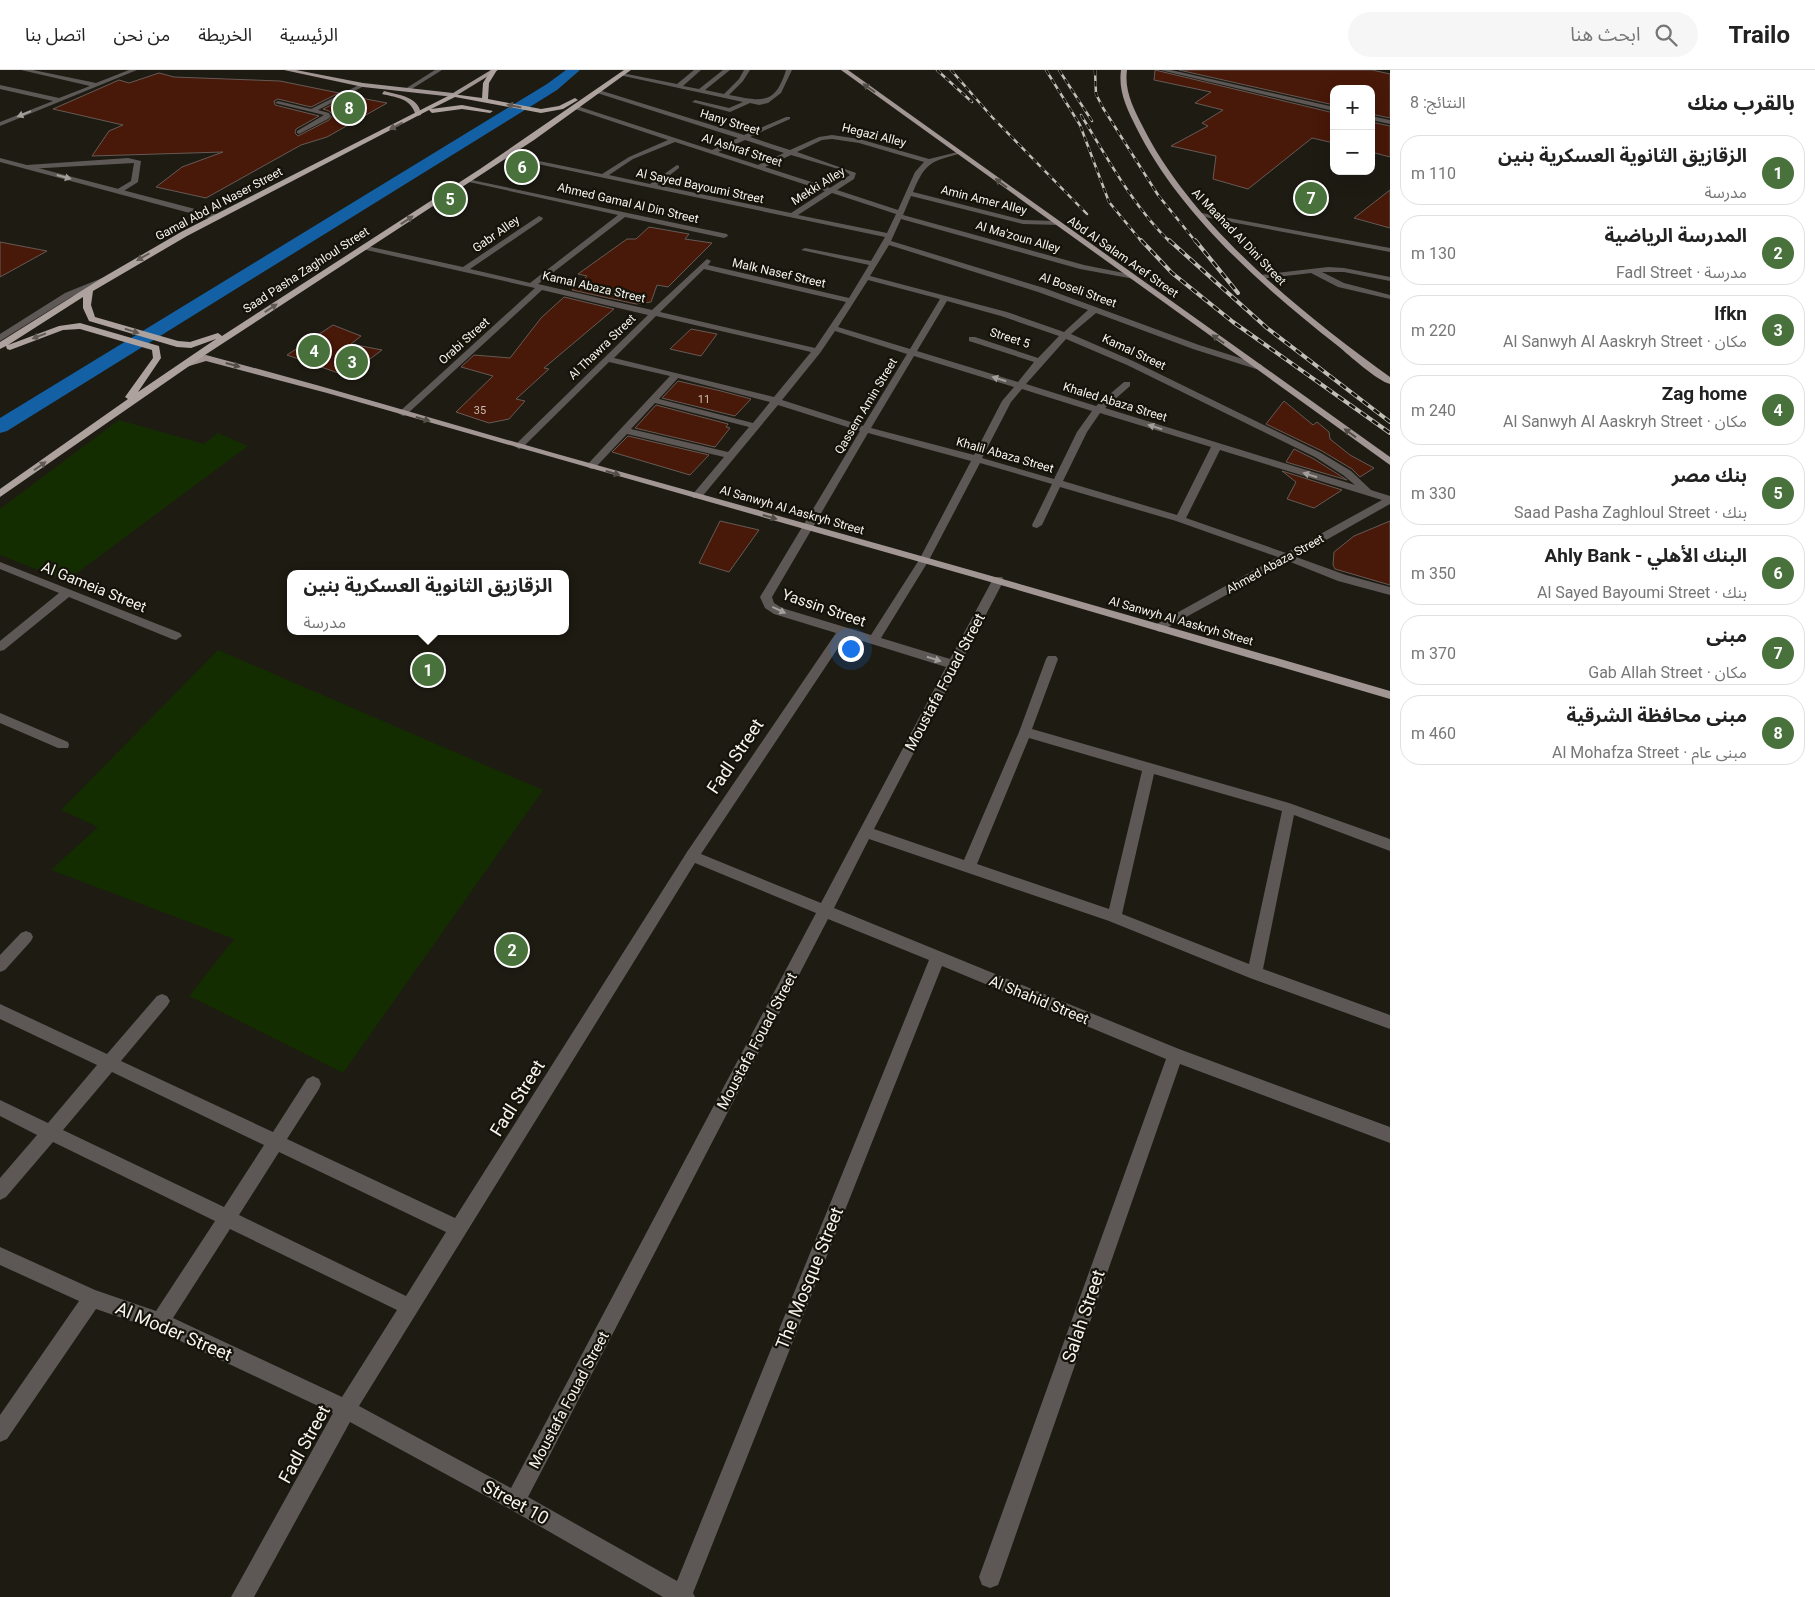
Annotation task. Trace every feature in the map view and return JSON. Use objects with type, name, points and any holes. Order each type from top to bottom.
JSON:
[{"type":"highway","points":[[486,100],[486,83],[494,70]]},
{"type":"highway","name":"Saad Pasha Zaghloul Street","points":[[575,104],[599,92],[622,72]]},
{"type":"highway","name":"Saad Pasha Zaghloul Street","points":[[0,494],[235,331],[506,156],[541,125],[622,72]]},
{"type":"highway","points":[[454,94],[542,111],[575,104]]},
{"type":"highway","name":"Gamal Abd Al Naser Street","points":[[0,346],[105,280],[215,217],[418,115],[454,94]]},
{"type":"highway","points":[[418,115],[445,109],[474,108],[500,112]]},
{"type":"highway","points":[[541,125],[542,111]]},
{"type":"highway","points":[[89,290],[86,302],[87,310],[92,319],[172,343],[191,345],[235,331]]},
{"type":"highway","points":[[0,351],[62,328],[80,326],[156,348],[157,358],[148,374],[123,407]]},
{"type":"main road","points":[[287,70],[305,71],[362,85],[413,102],[417,106],[418,115]]},
{"type":"main road","points":[[362,85],[454,94],[494,70]]},
{"type":"main road","name":"Abd Al Salam Aref Street","points":[[844,70],[1390,462]]},
{"type":"main road","name":"Al Maahad Al Dini Street","points":[[1124,70],[1124,92],[1140,128],[1161,165],[1199,214],[1260,277],[1331,337],[1390,381]]},
{"type":"main road","name":"Al Sanwyh Al Aaskryh Street","points":[[186,364],[199,358],[209,359],[330,391],[807,528],[998,580],[1390,695]]},
{"type":"street","points":[[24,70],[96,85]]},
{"type":"street","points":[[0,124],[134,70]]},
{"type":"street","points":[[408,89],[439,70]]},
{"type":"street","points":[[680,86],[698,70]]},
{"type":"street","points":[[700,91],[727,70]]},
{"type":"street","points":[[724,96],[741,80],[747,70]]},
{"type":"street","points":[[622,72],[700,91],[749,101],[766,102],[788,83],[789,70]]},
{"type":"street","points":[[1163,70],[1330,108]]},
{"type":"street","points":[[313,110],[362,85]]},
{"type":"street","points":[[0,87],[59,100]]},
{"type":"street","name":"Hany Street","points":[[599,92],[854,174]]},
{"type":"street","points":[[730,110],[749,101]]},
{"type":"street","points":[[695,102],[740,113]]},
{"type":"street","points":[[278,103],[327,114],[328,116],[299,132]]},
{"type":"street","name":"Al Ashraf Street","points":[[575,104],[674,140],[899,214]]},
{"type":"street","points":[[0,118],[9,120]]},
{"type":"street","points":[[712,152],[788,118]]},
{"type":"street","points":[[1375,119],[1390,122]]},
{"type":"street","name":"Hegazi Alley","points":[[759,167],[790,152],[829,137],[846,138],[929,161]]},
{"type":"street","points":[[602,176],[631,158],[674,140]]},
{"type":"street","points":[[697,496],[817,351],[833,328],[888,239],[918,172],[929,161],[960,152]]},
{"type":"street","name":"Al Sayed Bayoumi Street","points":[[506,156],[792,216],[888,239]]},
{"type":"street","points":[[0,160],[215,217]]},
{"type":"street","points":[[27,167],[128,160],[138,161],[134,182],[119,192]]},
{"type":"street","points":[[650,187],[677,167]]},
{"type":"street","name":"Mekki Alley","points":[[792,216],[852,178],[854,174]]},
{"type":"street","name":"Ahmed Gamal Al Din Street","points":[[468,180],[724,236]]},
{"type":"street","name":"Amin Amer Alley","points":[[909,193],[1023,222],[1056,223]]},
{"type":"street","name":"Orabi Street","points":[[403,413],[537,286],[624,214]]},
{"type":"street","name":"Al Ma'zoun Alley","points":[[899,214],[1084,268],[1131,277]]},
{"type":"street","points":[[1199,214],[1390,250]]},
{"type":"street","name":"Gabr Alley","points":[[465,269],[539,218]]},
{"type":"street","name":"Al Boseli Street","points":[[888,239],[989,272],[1259,368]]},
{"type":"street","name":"Kamal Abaza Street","points":[[365,247],[817,351]]},
{"type":"street","points":[[805,250],[874,264]]},
{"type":"street","name":"Malk Nasef Street","points":[[705,264],[851,301]]},
{"type":"street","name":"Al Thawra Street","points":[[519,446],[705,264]]},
{"type":"street","points":[[1260,277],[1313,270],[1344,270],[1390,279]]},
{"type":"street","points":[[1313,270],[1341,285],[1390,297]]},
{"type":"street","name":"Kamal Street","points":[[866,277],[1004,314],[1065,335],[1139,368],[1318,455],[1347,474],[1372,494]]},
{"type":"street","points":[[0,338],[68,295],[105,280]]},
{"type":"street","name":"Qassem Amin Street","points":[[807,528],[945,297]]},
{"type":"street","points":[[873,641],[924,560],[997,417],[1018,385],[1065,335],[1095,310]]},
{"type":"street","name":"Khaled Abaza Street","points":[[833,328],[1390,500]]},
{"type":"street","name":"Street 5","points":[[972,338],[1040,361]]},
{"type":"street","name":"Khalil Abaza Street","points":[[608,359],[776,400],[866,430],[976,459],[1180,519],[1342,578],[1390,591]]},
{"type":"street","points":[[590,466],[676,375]]},
{"type":"street","points":[[1037,525],[1082,432],[1097,410],[1126,384]]},
{"type":"street","points":[[653,400],[755,426]]},
{"type":"street","points":[[624,430],[730,456]]},
{"type":"street","points":[[1180,519],[1217,446]]},
{"type":"street","name":"Ahmed Abaza Street","points":[[1159,628],[1390,500]]},
{"type":"street","name":"Yassin Street","points":[[807,528],[766,597],[769,605],[778,611],[955,665]]},
{"type":"street","name":"Al Gameia Street","points":[[0,565],[176,636]]},
{"type":"street","name":"Moustafa Fouad Street","points":[[515,1501],[998,580]]},
{"type":"street","points":[[0,646],[68,592]]},
{"type":"street","name":"Fadl Street","points":[[242,1597],[346,1409],[692,856],[843,631]]},
{"type":"street","points":[[969,866],[1025,732],[1052,659]]},
{"type":"street","points":[[0,718],[64,745]]},
{"type":"street","points":[[1025,732],[1289,808],[1390,845]]},
{"type":"street","points":[[1114,917],[1149,768]]},
{"type":"street","points":[[1255,973],[1289,808]]},
{"type":"street","points":[[866,832],[1114,917],[1255,973],[1390,1022]]},
{"type":"street","name":"Al Shahid Street","points":[[692,856],[1176,1055],[1390,1135]]},
{"type":"street","points":[[0,965],[26,937]]},
{"type":"street","name":"The Mosque Street","points":[[682,1597],[937,958]]},
{"type":"street","points":[[0,1191],[162,1001]]},
{"type":"street","points":[[0,1011],[459,1229]]},
{"type":"street","name":"Salah Street","points":[[990,1577],[1176,1055]]},
{"type":"street","points":[[160,1322],[313,1084]]},
{"type":"street","points":[[0,1108],[410,1307]]},
{"type":"street","name":"Al Moder Street","points":[[0,1256],[92,1298],[160,1322],[346,1409]]},
{"type":"street","points":[[0,1432],[92,1298]]},
{"type":"street","name":"Street 10","points":[[346,1409],[515,1501],[682,1597]]},
{"type":"lane","points":[[1201,78],[1210,74]]},
{"type":"green space","points":[[119,420],[204,444],[218,433],[248,446],[66,581],[0,555],[0,509]]},
{"type":"green space","points":[[218,650],[543,790],[343,1073],[189,996],[234,939],[51,870],[98,827],[61,810]]},
{"type":"building","points":[[1155,70],[1330,112],[1330,142],[1312,138],[1248,189],[1213,179],[1216,156],[1171,146],[1208,126],[1202,123],[1223,110],[1195,103],[1211,92],[1154,80]]},
{"type":"building","points":[[1179,70],[1372,70],[1390,74],[1390,118],[1375,115],[1375,85],[1330,85],[1330,104]]},
{"type":"building","points":[[159,73],[174,77],[280,81],[339,93],[311,107],[278,99],[274,101],[275,105],[319,116],[296,129],[295,133],[298,136],[329,120],[333,115],[323,109],[350,96],[387,103],[327,137],[301,145],[206,198],[156,187],[182,167],[223,152],[92,156],[109,131],[123,125],[53,109],[119,80],[129,83]]},
{"type":"building","points":[[1375,123],[1390,126],[1390,157],[1375,153]]},
{"type":"building","points":[[1390,190],[1390,228],[1354,218]]},
{"type":"building","points":[[649,227],[689,234],[685,239],[712,243],[668,287],[657,285],[651,302],[636,304],[572,290],[587,276],[578,274],[627,239],[636,239]]},
{"type":"building","points":[[0,242],[47,251],[0,277]]},
{"type":"building","points":[[564,297],[614,309],[544,368],[549,369],[516,399],[525,401],[509,419],[489,423],[456,412],[493,376],[461,367],[474,355],[510,358],[541,318]]},
{"type":"building","points":[[333,325],[361,336],[351,344],[382,350],[347,376],[287,355]]},
{"type":"building","points":[[691,329],[717,334],[701,356],[670,349]]},
{"type":"building","points":[[678,381],[751,399],[735,416],[662,398]]},
{"type":"building","points":[[1284,401],[1313,425],[1317,422],[1329,432],[1330,439],[1350,455],[1374,468],[1360,477],[1352,469],[1322,451],[1266,424]]},
{"type":"building","points":[[656,405],[728,424],[726,427],[730,428],[715,447],[635,428]]},
{"type":"building","points":[[628,436],[709,455],[690,475],[612,452]]},
{"type":"building","points":[[1294,449],[1314,459],[1347,480],[1286,462]]},
{"type":"building","points":[[1282,471],[1342,490],[1314,508],[1287,499],[1296,482]]},
{"type":"building","points":[[720,521],[759,530],[729,572],[699,563]]},
{"type":"building","points":[[1390,521],[1390,585],[1335,569],[1333,565],[1334,552],[1354,536]]},
{"type":"waterway","points":[[0,427],[552,87],[574,70]]},
{"type":"railway","points":[[937,70],[972,102]]},
{"type":"railway","points":[[951,70],[992,117],[1087,214]]},
{"type":"railway","points":[[1046,70],[1080,125],[1109,202],[1142,242]]},
{"type":"railway","points":[[1059,70],[1092,121]]},
{"type":"railway","points":[[1095,70],[1096,94],[1103,108],[1158,195],[1196,242]]},
{"type":"railway","points":[[1081,115],[1133,198],[1170,242]]},
{"type":"railway","points":[[1141,240],[1172,273],[1233,322],[1390,433]]},
{"type":"railway","points":[[1169,240],[1267,328],[1390,422]]},
{"type":"railway","points":[[1195,240],[1238,293]]},
{"type":"place","name":"مبنى محافظة الشرقية","points":[[349,108]]},
{"type":"place","name":"البنك الأهلي - Ahly Bank","points":[[522,167]]},
{"type":"place","name":"مبنى","points":[[1311,198]]},
{"type":"place","name":"بنك مصر","points":[[450,199]]},
{"type":"place","name":"Zag home","points":[[314,351]]},
{"type":"place","name":"lfkn","points":[[352,362]]},
{"type":"place","name":"الزقازيق الثانوية العسكرية بنين","points":[[428,670]]},
{"type":"place","name":"المدرسة الرياضية","points":[[512,950]]}]
